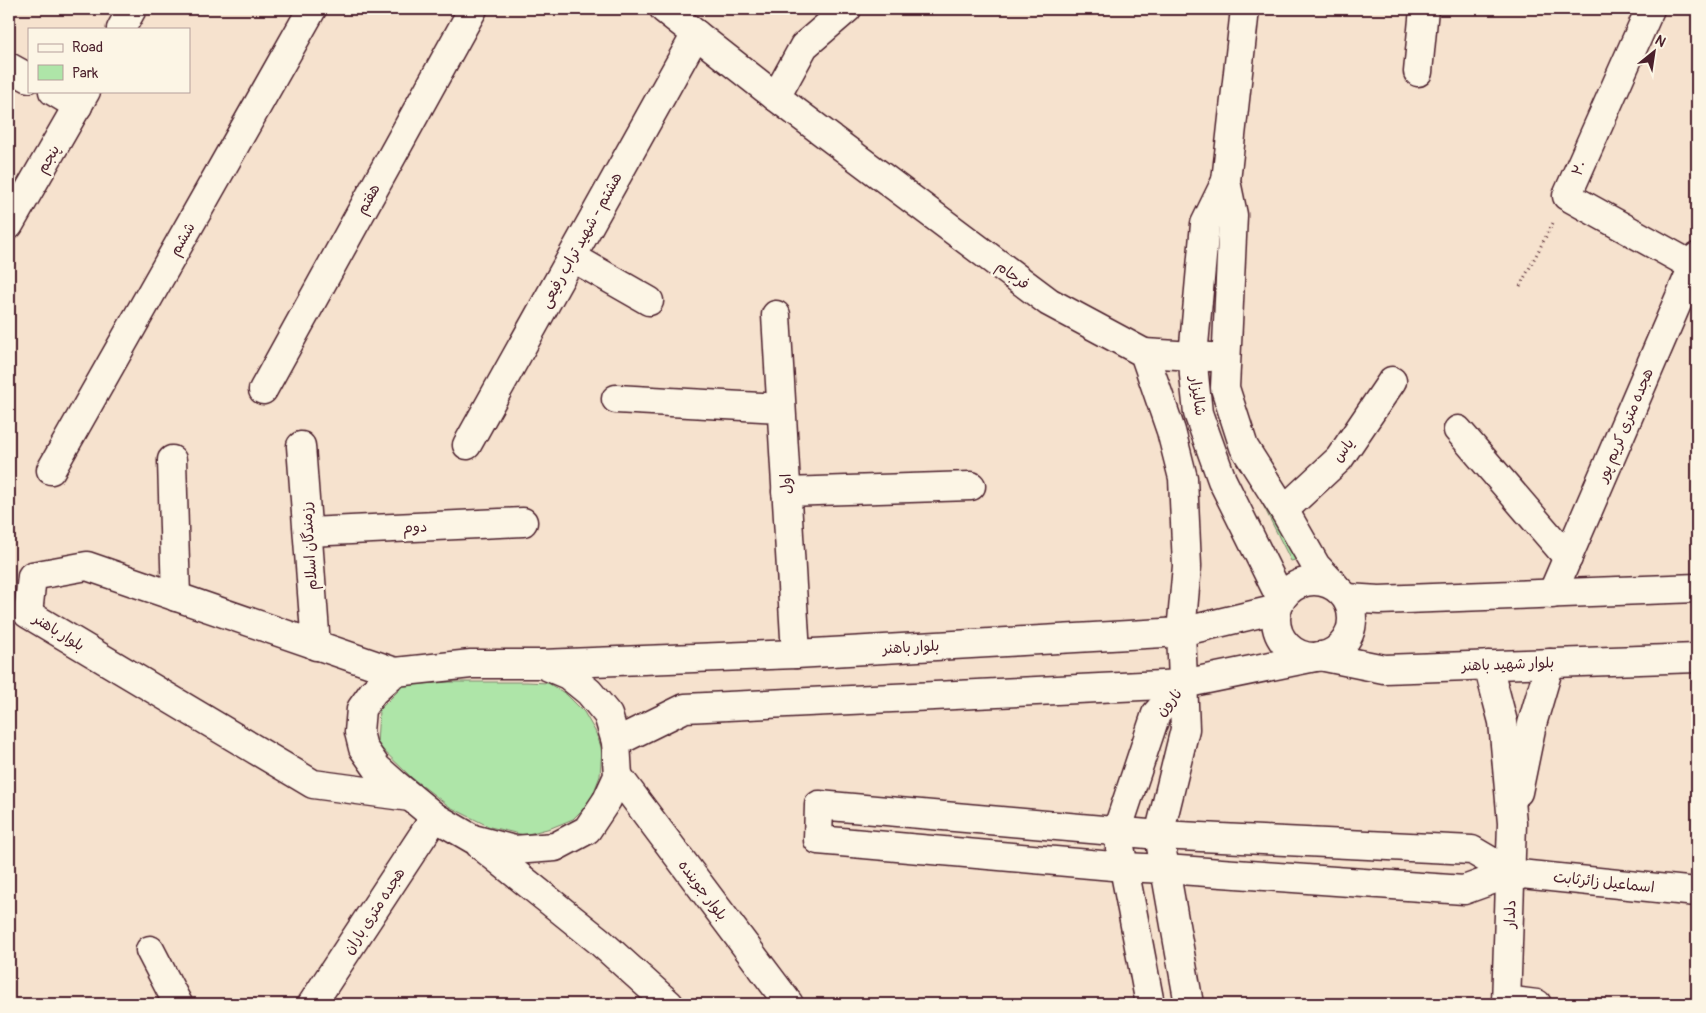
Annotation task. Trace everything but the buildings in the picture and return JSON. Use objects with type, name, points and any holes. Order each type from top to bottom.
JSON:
[{"type":"street","points":[[122,28],[132,9]]},
{"type":"street","name":"ششم","points":[[51,470],[312,9]]},
{"type":"street","name":"هفتم","points":[[263,390],[473,9]]},
{"type":"street","name":"فرجام","points":[[664,9],[776,97],[1050,302],[1144,353]]},
{"type":"street","points":[[776,97],[804,46],[847,9]]},
{"type":"street","name":"شالیزار","points":[[1245,9],[1226,181],[1233,215],[1225,388],[1244,447],[1284,510],[1316,566],[1341,592]]},
{"type":"street","points":[[1418,72],[1424,9]]},
{"type":"street","name":"۲۰","points":[[1567,196],[1650,9]]},
{"type":"street","name":"هشتم - شهید تراب رفیعی","points":[[467,445],[696,34]]},
{"type":"street","points":[[9,66],[28,77]]},
{"type":"street","points":[[57,92],[82,98]]},
{"type":"street","name":"پنجم","points":[[11,217],[82,98]]},
{"type":"street","name":"شالیزار","points":[[1226,181],[1205,224],[1193,356],[1198,413],[1222,480],[1279,604]]},
{"type":"street","points":[[1567,196],[1695,262]]},
{"type":"street","points":[[572,257],[649,301]]},
{"type":"street","name":"هجده متری کریم پور","points":[[1552,594],[1695,262]]},
{"type":"street","name":"اول","points":[[776,315],[796,654]]},
{"type":"street","points":[[1183,684],[1180,632],[1187,566],[1183,478],[1170,431],[1144,353],[1226,359]]},
{"type":"street","name":"یاس","points":[[1284,510],[1339,459],[1392,381]]},
{"type":"street","points":[[616,399],[781,408]]},
{"type":"street","points":[[1458,430],[1568,558]]},
{"type":"street","name":"رزمندگان اسلام","points":[[301,446],[316,646]]},
{"type":"street","points":[[172,460],[176,597]]},
{"type":"street","points":[[786,492],[971,486]]},
{"type":"street","name":"دوم","points":[[308,532],[523,522]]},
{"type":"street","name":"بلوار باهنر","points":[[410,797],[313,784],[28,614],[32,576],[87,566],[395,672],[471,664],[542,664],[796,654],[1180,632],[1279,604]]},
{"type":"street","points":[[1320,656],[1302,655],[1286,644],[1277,627],[1279,604],[1296,585],[1315,580],[1341,592],[1379,600],[1697,588]]},
{"type":"street","points":[[616,742],[685,708],[1183,684],[1320,656],[1338,648],[1350,633],[1352,614],[1341,592]]},
{"type":"street","name":"بلوار شهید باهنر","points":[[1320,656],[1384,669],[1697,658]]},
{"type":"street","points":[[1512,823],[1532,724],[1550,663]]},
{"type":"street","points":[[474,839],[514,850],[555,848],[587,830],[607,800],[618,776],[616,742],[608,715],[589,692],[568,675],[542,664]]},
{"type":"street","points":[[1488,665],[1503,722],[1512,823]]},
{"type":"street","points":[[395,672],[373,692],[361,710],[359,732],[363,748],[377,768],[435,817],[474,839],[598,940],[669,1004]]},
{"type":"street","name":"نارون","points":[[1150,1004],[1117,831],[1156,714],[1183,684]]},
{"type":"street","name":"نارون","points":[[1183,684],[1185,729],[1159,835],[1189,1004]]},
{"type":"street","name":"بلوار جوینده","points":[[618,776],[789,1004]]},
{"type":"street","points":[[819,806],[1159,835],[1472,850],[1511,873],[1464,890],[1165,868],[1124,867],[818,840],[819,806]]},
{"type":"street","name":"هجده متری باران","points":[[312,1004],[435,817]]},
{"type":"street","name":"دلدار","points":[[1506,1002],[1512,823]]},
{"type":"street","name":"اسماعیل زائرثابت","points":[[1511,873],[1697,892]]},
{"type":"street","points":[[150,950],[178,1004]]},
{"type":"street","points":[[1506,1002],[1537,1004]]},
{"type":"path","points":[[1520,286],[1567,196]]},
{"type":"green space","points":[[1259,497],[1312,556],[1291,561]]},
{"type":"green space","points":[[450,682],[548,683],[566,694],[584,712],[595,731],[602,749],[600,776],[590,802],[573,819],[551,828],[524,835],[490,827],[450,807],[412,778],[377,744],[379,710],[404,685]]}]
